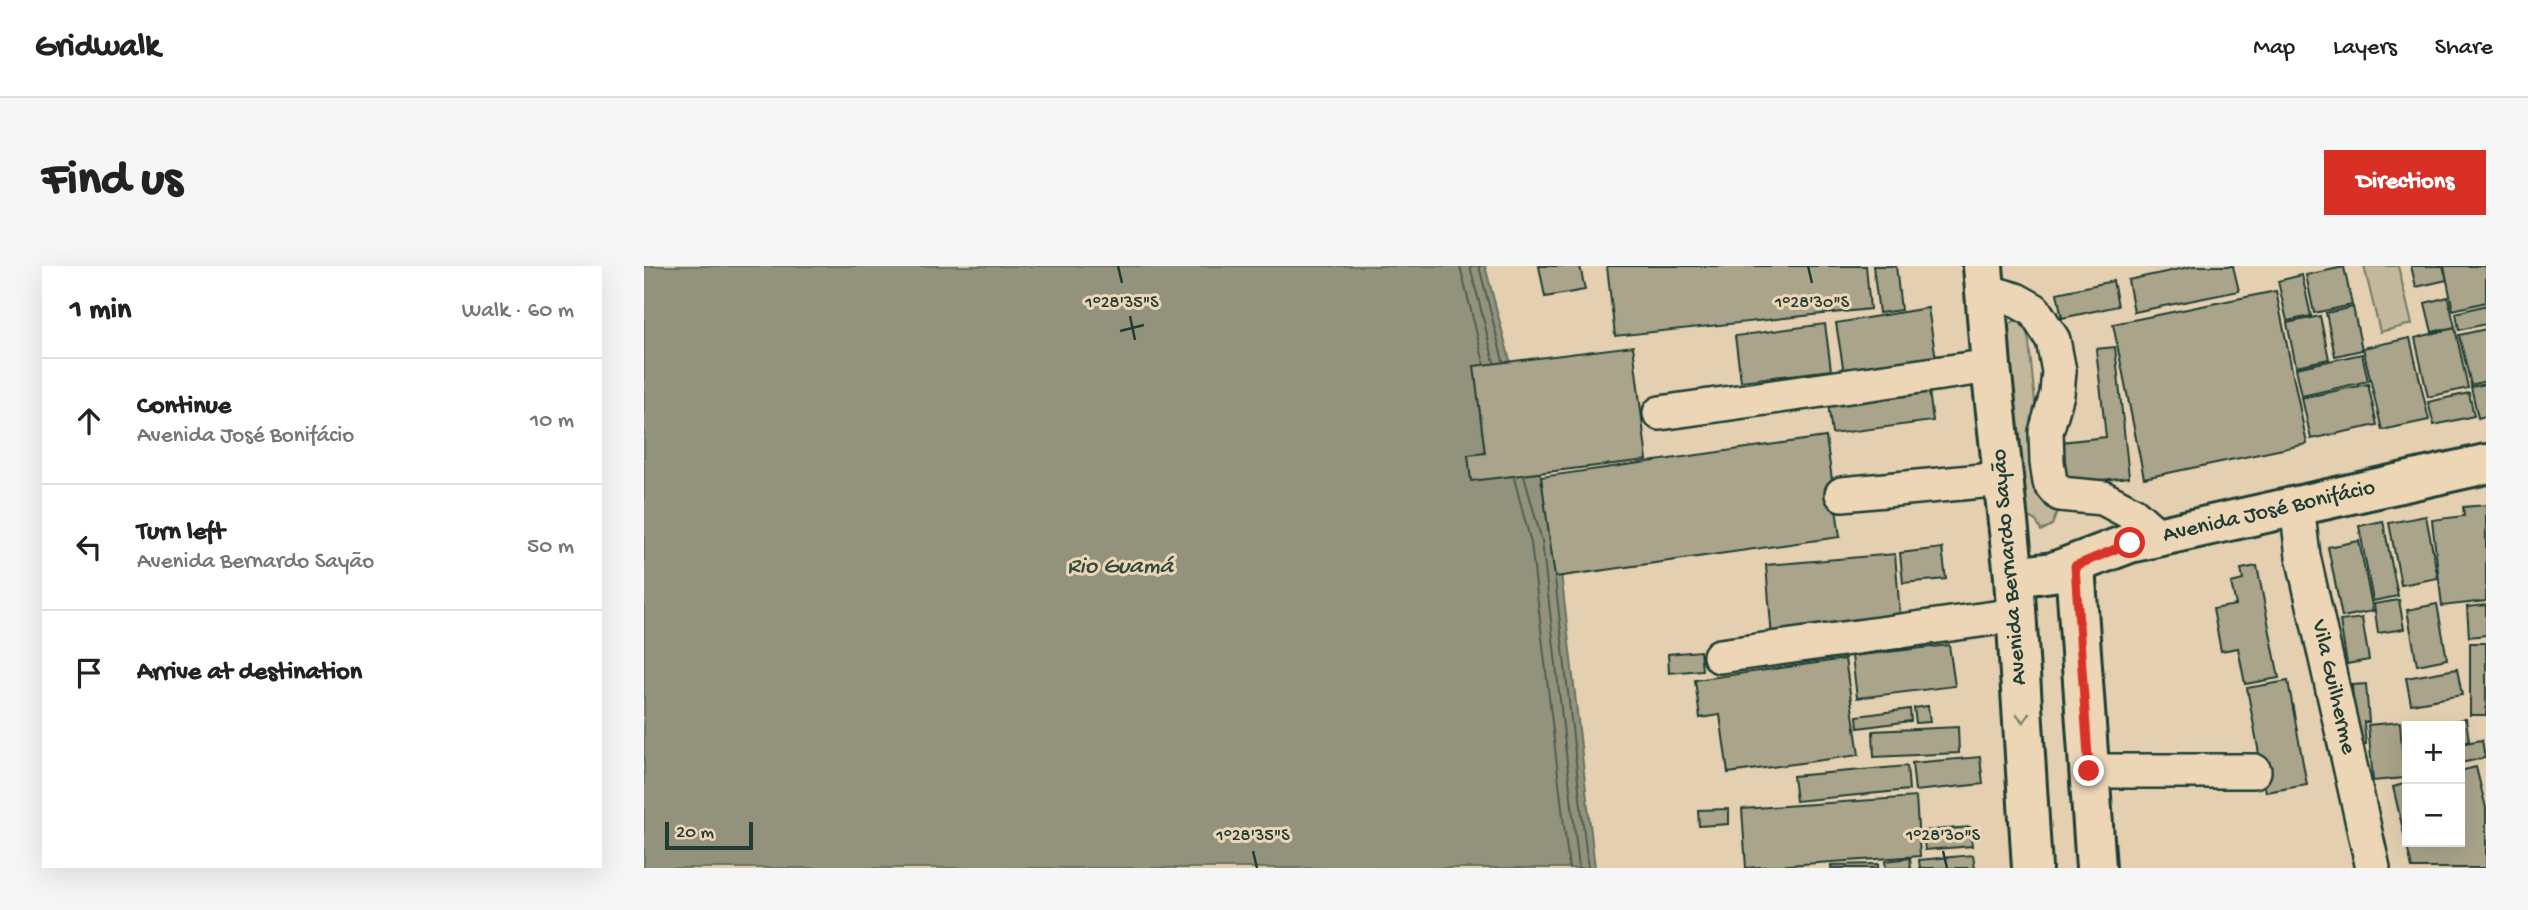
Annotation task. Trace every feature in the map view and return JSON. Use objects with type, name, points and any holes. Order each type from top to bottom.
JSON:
[{"type":"main road","name":"Avenida Bernardo Sayão","points":[[1984,279],[2014,577],[2032,868]]},
{"type":"main road","name":"Avenida José Bonifácio","points":[[2014,577],[2075,566],[2130,543],[2486,464]]},
{"type":"main road","points":[[2075,566],[2096,868]]},
{"type":"lane","points":[[1984,279],[2034,310],[2053,340],[2059,371],[2057,394],[2046,432],[2050,482],[2060,494],[2103,498],[2133,514],[2159,537]]},
{"type":"lane","points":[[1660,413],[1991,366]]},
{"type":"lane","points":[[1842,494],[2004,480]]},
{"type":"lane","name":"Vila Guilherme","points":[[2297,506],[2303,556],[2373,868]]},
{"type":"lane","points":[[1720,656],[2016,615]]},
{"type":"lane","points":[[2089,771],[2254,771]]},
{"type":"shaded area","points":[[2364,266],[2398,266],[2412,324],[2380,332]]},
{"type":"shaded area","points":[[2014,321],[2025,324],[2040,453],[2058,510],[2052,525],[2041,531],[2036,521],[2023,514],[2006,327]]},
{"type":"water","name":"Rio Guamá","points":[[644,266],[1485,266],[1557,538],[1595,868],[644,868]]},
{"type":"building","points":[[1539,266],[1580,266],[1585,290],[1545,297]]},
{"type":"building","points":[[1607,266],[1866,266],[1870,309],[1615,336]]},
{"type":"building","points":[[1873,266],[1896,266],[1901,310],[1879,313]]},
{"type":"building","points":[[2194,266],[2233,266],[2239,291],[2134,312],[2128,280]]},
{"type":"building","points":[[2411,266],[2443,266],[2447,280],[2416,287]]},
{"type":"building","points":[[2444,266],[2486,266],[2486,302],[2453,310]]},
{"type":"building","points":[[2344,267],[2352,305],[2314,313],[2306,275]]},
{"type":"building","points":[[2302,275],[2311,316],[2287,321],[2278,281]]},
{"type":"building","points":[[2113,281],[2118,306],[2062,318],[2057,293]]},
{"type":"building","points":[[2276,291],[2307,444],[2144,478],[2113,324]]},
{"type":"building","points":[[2448,297],[2455,327],[2432,332],[2425,303]]},
{"type":"building","points":[[2486,305],[2486,324],[2459,330],[2456,313]]},
{"type":"building","points":[[2353,307],[2362,350],[2335,356],[2326,313]]},
{"type":"building","points":[[1928,308],[1936,359],[1844,373],[1836,323]]},
{"type":"building","points":[[2320,316],[2329,359],[2296,366],[2287,323]]},
{"type":"building","points":[[1825,324],[1831,370],[1741,381],[1735,336]]},
{"type":"building","points":[[2455,328],[2468,388],[2428,397],[2415,338]]},
{"type":"building","points":[[2486,329],[2486,381],[2471,385],[2459,335]]},
{"type":"building","points":[[2410,338],[2429,420],[2382,430],[2363,348]]},
{"type":"building","points":[[1633,346],[1647,460],[1471,481],[1468,455],[1485,453],[1474,366]]},
{"type":"building","points":[[2115,347],[2129,477],[2057,485],[2052,443],[2106,437],[2096,349]]},
{"type":"building","points":[[2362,354],[2368,381],[2302,396],[2296,368]]},
{"type":"building","points":[[2368,384],[2377,425],[2311,439],[2302,398]]},
{"type":"building","points":[[2486,384],[2486,416],[2478,418],[2471,387]]},
{"type":"building","points":[[1929,391],[1933,421],[1832,434],[1828,403]]},
{"type":"building","points":[[2469,393],[2474,416],[2434,425],[2428,402]]},
{"type":"building","points":[[1826,437],[1840,537],[1555,577],[1541,477]]},
{"type":"building","points":[[2486,505],[2486,601],[2442,606],[2432,520],[2464,516],[2463,507]]},
{"type":"building","points":[[2426,516],[2438,578],[2401,585],[2389,523]]},
{"type":"building","points":[[2383,521],[2398,596],[2373,601],[2359,526]]},
{"type":"building","points":[[2359,541],[2373,611],[2342,617],[2328,547]]},
{"type":"building","points":[[1942,548],[1946,579],[1903,583],[1900,553]]},
{"type":"building","points":[[1895,554],[1901,627],[1772,638],[1766,565]]},
{"type":"building","points":[[2257,566],[2279,678],[2245,684],[2238,648],[2221,651],[2213,609],[2236,605],[2231,583],[2243,580],[2241,569]]},
{"type":"building","points":[[2399,600],[2404,629],[2378,633],[2374,604]]},
{"type":"building","points":[[2437,604],[2447,659],[2417,665],[2407,610]]},
{"type":"building","points":[[2486,605],[2486,635],[2469,637],[2467,607]]},
{"type":"building","points":[[2362,618],[2369,660],[2347,664],[2340,621]]},
{"type":"building","points":[[2470,643],[2486,643],[2486,715],[2470,715]]},
{"type":"building","points":[[1949,645],[1955,686],[1857,698],[1852,656]]},
{"type":"building","points":[[1700,651],[1702,670],[1669,673],[1668,654]]},
{"type":"building","points":[[1845,659],[1859,755],[1728,773],[1720,715],[1700,718],[1695,680]]},
{"type":"building","points":[[2457,669],[2462,695],[2411,704],[2406,678]]},
{"type":"building","points":[[2288,681],[2307,785],[2266,792],[2247,688]]},
{"type":"building","points":[[2366,684],[2369,722],[2364,722],[2366,744],[2356,745],[2352,685]]},
{"type":"building","points":[[1928,706],[1930,722],[1916,723],[1914,708]]},
{"type":"building","points":[[1910,709],[1911,721],[1858,728],[1857,716]]},
{"type":"building","points":[[2466,719],[2469,741],[2465,741],[2465,721],[2452,721]]},
{"type":"building","points":[[2400,722],[2402,778],[2373,781],[2368,725]]},
{"type":"building","points":[[1958,727],[1959,753],[1874,757],[1873,731]]},
{"type":"building","points":[[2482,740],[2485,758],[2465,762],[2465,743]]},
{"type":"building","points":[[1980,757],[1983,784],[1915,791],[1912,763]]},
{"type":"building","points":[[1907,766],[1909,790],[1796,801],[1793,776]]},
{"type":"building","points":[[2476,767],[2486,808],[2486,868],[2412,868],[2407,847],[2465,847],[2465,770]]},
{"type":"building","points":[[2402,784],[2402,825],[2393,787]]},
{"type":"building","points":[[1916,797],[1920,856],[1746,868],[1742,809]]},
{"type":"building","points":[[1729,809],[1729,824],[1699,826],[1698,810]]},
{"type":"building","points":[[1970,827],[1972,846],[1925,850],[1923,831]]},
{"type":"building","points":[[1973,855],[1975,868],[1920,868],[1919,860]]},
{"type":"building","points":[[1910,858],[1911,868],[1886,868],[1885,861]]},
{"type":"building","points":[[1878,864],[1878,868],[1831,868],[1831,865]]},
{"type":"route","points":[[2089,771],[2075,566],[2130,543]]}]
